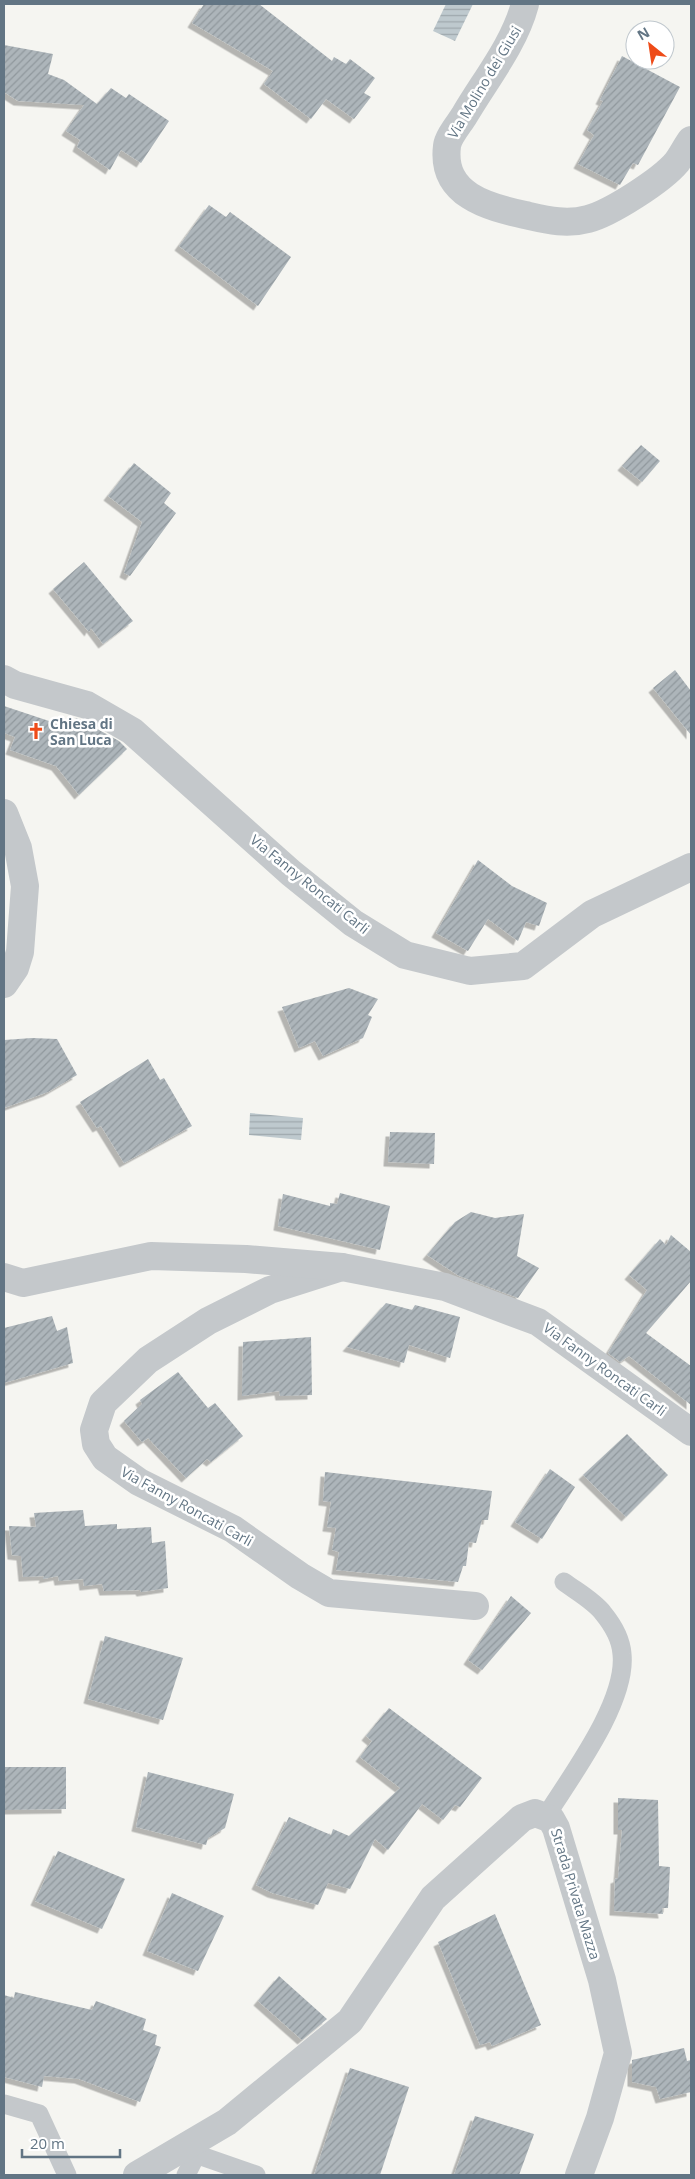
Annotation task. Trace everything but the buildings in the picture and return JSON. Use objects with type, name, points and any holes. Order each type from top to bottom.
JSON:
[{"type":"street","name":"Via Molino dei Giusi","points":[[525,4],[520,22],[509,44],[447,144],[451,176],[465,194],[493,208],[562,223],[589,219],[622,203],[665,173],[676,163],[691,140]]},
{"type":"street","name":"Via Fanny Roncati Carli","points":[[4,679],[15,685],[87,705],[132,731],[291,873],[353,923],[405,955],[470,971],[523,966],[592,914],[691,867]]},
{"type":"street","points":[[4,813],[18,848],[26,886],[20,952],[15,968],[4,984]]},
{"type":"street","name":"Via Fanny Roncati Carli","points":[[4,1277],[23,1283],[151,1256],[246,1259],[342,1267],[445,1287],[538,1322],[691,1432]]},
{"type":"street","name":"Via Fanny Roncati Carli","points":[[342,1267],[270,1290],[208,1321],[148,1360],[103,1403],[94,1430],[96,1444],[105,1458],[139,1482],[233,1529],[300,1576],[329,1593],[475,1606]]},
{"type":"street","name":"Strada Privata Mazza","points":[[137,2175],[188,2160],[227,2122],[350,2021],[433,1898],[522,1818],[535,1813],[546,1816],[556,1828],[602,1980],[618,2053],[600,2118],[579,2175]]},
{"type":"lane","points":[[546,1816],[592,1743],[610,1708],[621,1674],[622,1654],[615,1629],[602,1610],[564,1582]]},
{"type":"lane","points":[[4,2104],[39,2114],[67,2175]]},
{"type":"lane","points":[[188,2160],[256,2175]]},
{"type":"shaded area","points":[[446,4],[473,4],[455,41],[433,31]]},
{"type":"shaded area","points":[[250,1113],[303,1118],[301,1140],[249,1135]]},
{"type":"place","name":"Chiesa di San Luca","points":[[36,731]]}]
